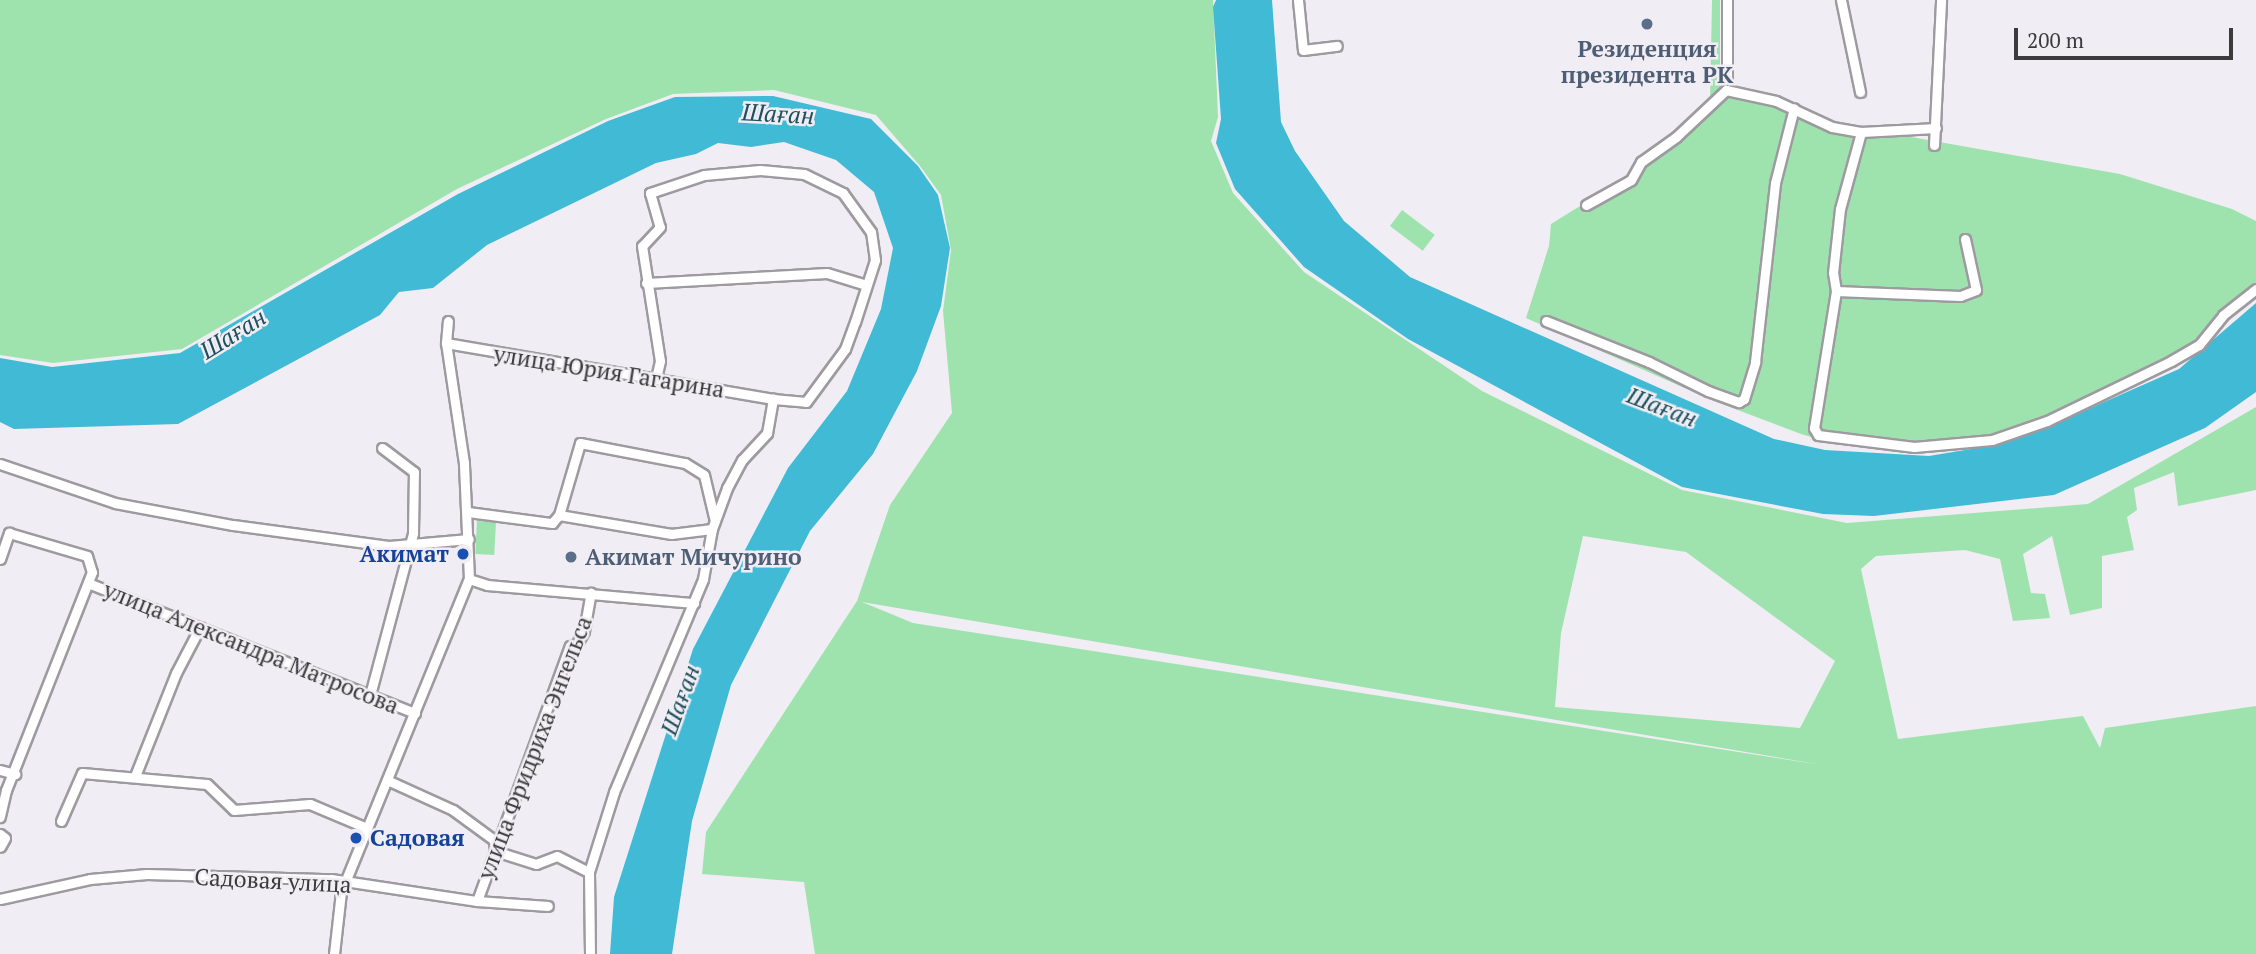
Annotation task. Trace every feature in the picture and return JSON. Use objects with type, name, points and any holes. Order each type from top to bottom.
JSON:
[{"type":"street","points":[[1298,0],[1303,50],[1337,46]]},
{"type":"street","points":[[1727,0],[1727,77]]},
{"type":"street","points":[[1841,0],[1860,92]]},
{"type":"street","points":[[1934,145],[1941,0]]},
{"type":"street","points":[[1586,205],[1631,180],[1641,162],[1676,137],[1726,90],[1794,108],[1832,127],[1861,132],[1936,128]]},
{"type":"street","points":[[1545,321],[1649,362],[1708,391],[1739,402],[1744,398],[1755,362],[1775,183],[1794,108]]},
{"type":"street","points":[[1861,132],[1840,209],[1833,273],[1836,292],[1814,428],[1818,435],[1914,447],[1992,439],[2048,421],[2130,383],[2199,345],[2223,316],[2256,289]]},
{"type":"street","points":[[646,283],[827,273],[864,284],[875,260],[871,232],[843,193],[804,174],[760,170],[704,175],[650,193],[660,227],[642,246],[646,283],[660,361],[656,379]]},
{"type":"street","points":[[1836,292],[1960,296],[1976,290],[1965,239]]},
{"type":"street","name":"улица Юрия Гагарина","points":[[446,343],[806,402],[845,349],[864,284]]},
{"type":"street","points":[[334,954],[345,882],[469,579],[468,512],[446,343],[448,321]]},
{"type":"street","points":[[590,954],[589,872],[614,792],[694,603],[714,525],[742,460],[767,433],[773,398]]},
{"type":"street","points":[[468,512],[552,523],[559,516],[580,443],[685,463],[704,475],[714,525]]},
{"type":"street","points":[[370,695],[408,544],[414,472],[382,449]]},
{"type":"street","points":[[0,464],[115,503],[167,513],[389,546],[469,539]]},
{"type":"street","points":[[559,516],[671,534],[714,525]]},
{"type":"street","points":[[0,559],[9,533],[88,556],[92,572],[0,817]]},
{"type":"street","points":[[469,579],[694,603]]},
{"type":"street","name":"улица Александра Матросова","points":[[88,583],[415,713]]},
{"type":"street","name":"улица Фридриха Энгельса","points":[[477,901],[569,646],[576,645],[584,631],[591,593]]},
{"type":"street","points":[[135,776],[176,673],[200,627]]},
{"type":"street","points":[[0,770],[15,774]]},
{"type":"street","points":[[61,821],[82,773],[207,784],[234,810],[310,804],[367,828]]},
{"type":"street","points":[[387,780],[453,810],[494,839],[495,851],[536,864],[557,856],[589,872]]},
{"type":"street","points":[[0,834],[5,838],[0,846]]},
{"type":"street","name":"Садовая улица","points":[[0,899],[77,881],[147,874],[345,882],[477,901],[548,906]]},
{"type":"green space","points":[[0,0],[1213,0],[1218,117],[1211,141],[1233,193],[1304,272],[1482,391],[1682,490],[1847,523],[2088,504],[2256,407],[2256,490],[2178,506],[2174,472],[2134,488],[2137,510],[2127,517],[2134,550],[2102,556],[2102,608],[2070,615],[2052,536],[2023,554],[2031,593],[2045,594],[2050,618],[2013,621],[2000,559],[1965,550],[1876,556],[1861,569],[1898,739],[2083,716],[2100,748],[2105,728],[2256,706],[2256,954],[815,954],[804,882],[702,874],[706,832],[857,601],[890,505],[952,413],[943,311],[951,250],[941,195],[876,115],[774,90],[673,94],[606,119],[457,189],[182,349],[53,363],[0,355]],"holes":[[[1583,536],[1686,552],[1835,661],[1800,728],[1555,707],[1561,633]],[[862,602],[1822,765],[913,623]]]},
{"type":"green space","points":[[1712,0],[1720,0],[1720,92],[1826,122],[2120,174],[2232,209],[2256,221],[2256,295],[2190,357],[2120,393],[1984,446],[1938,452],[1835,444],[1801,434],[1714,401],[1526,318],[1549,246],[1551,224],[1625,178],[1637,161],[1710,102]]},
{"type":"green space","points":[[1402,210],[1435,235],[1423,251],[1390,226]]},
{"type":"green space","points":[[477,521],[496,522],[494,555],[475,554]]},
{"type":"water","name":"Шаған","points":[[1216,0],[1272,0],[1281,122],[1295,151],[1344,221],[1410,277],[1774,439],[1825,450],[1929,456],[1977,448],[2043,429],[2179,369],[2256,303],[2256,392],[2205,428],[2054,495],[1874,516],[1823,514],[1682,487],[1408,339],[1304,267],[1235,189],[1216,143],[1221,119],[1213,7]]},
{"type":"water","name":"Шаған","points":[[773,96],[871,119],[918,166],[938,195],[950,248],[941,306],[917,371],[873,454],[810,531],[731,685],[692,821],[672,954],[610,954],[614,897],[693,649],[788,468],[847,391],[881,309],[893,248],[874,192],[836,160],[784,142],[751,147],[718,143],[696,154],[656,163],[487,245],[433,288],[399,292],[380,315],[178,424],[14,429],[0,422],[0,358],[52,367],[180,353],[458,194],[608,121],[675,97]]},
{"type":"place","name":"Резиденция президента РК","points":[[1647,24]]},
{"type":"place","name":"Акимат","points":[[463,554]]},
{"type":"place","name":"Акимат Мичурино","points":[[571,557]]},
{"type":"place","name":"Садовая","points":[[356,838]]}]
